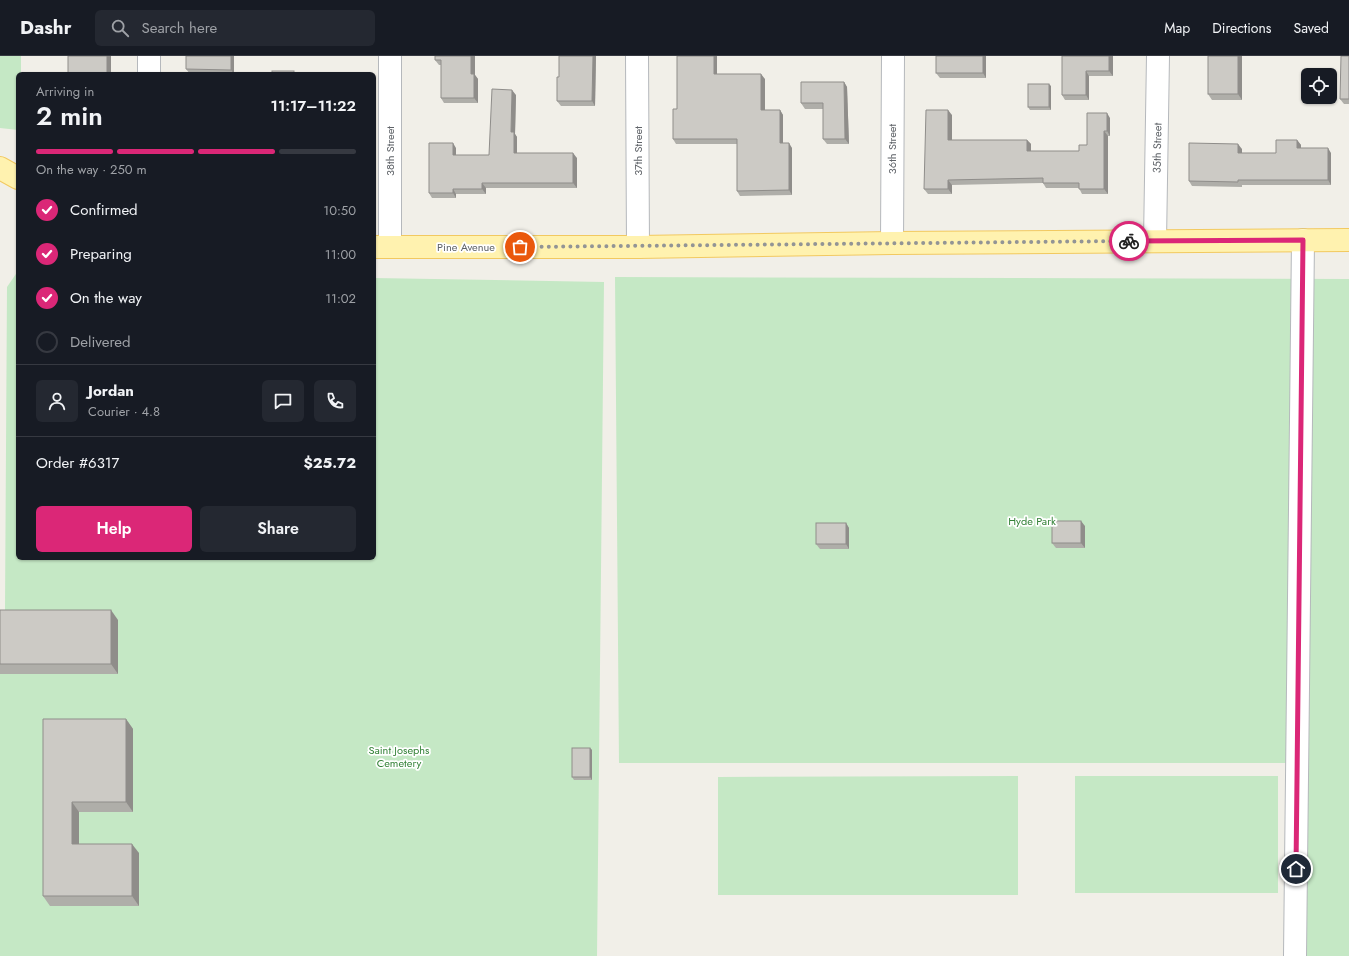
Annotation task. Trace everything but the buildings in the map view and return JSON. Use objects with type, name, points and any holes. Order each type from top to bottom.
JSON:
[{"type":"main road","points":[[0,168],[16,177]]},
{"type":"main road","name":"Pine Avenue","points":[[382,247],[638,247],[892,243],[1349,240]]},
{"type":"street","points":[[149,56],[149,72]]},
{"type":"street","name":"38th Street","points":[[382,247],[390,56]]},
{"type":"street","name":"37th Street","points":[[637,56],[638,247]]},
{"type":"street","name":"36th Street","points":[[892,56],[892,243]]},
{"type":"street","name":"35th Street","points":[[1155,241],[1158,56]]},
{"type":"street","points":[[1296,956],[1303,240]]},
{"type":"green space","points":[[0,56],[21,56],[21,72],[16,72],[16,130],[0,128]]},
{"type":"green space","name":"Saint Josephs Cemetery","points":[[16,274],[16,560],[376,560],[376,278],[604,282],[597,956],[0,956],[0,610],[5,610],[7,287]]},
{"type":"green space","name":"Hyde Park","points":[[615,277],[1349,279],[1349,956],[1306,956],[1306,763],[619,763]]},
{"type":"green space","points":[[1018,776],[1018,895],[718,895],[718,777]]},
{"type":"green space","points":[[1075,776],[1278,776],[1278,893],[1075,893]]},
{"type":"way so far","points":[[520,247],[1129,241]]},
{"type":"route","points":[[1129,241],[1303,240],[1296,869]]}]
